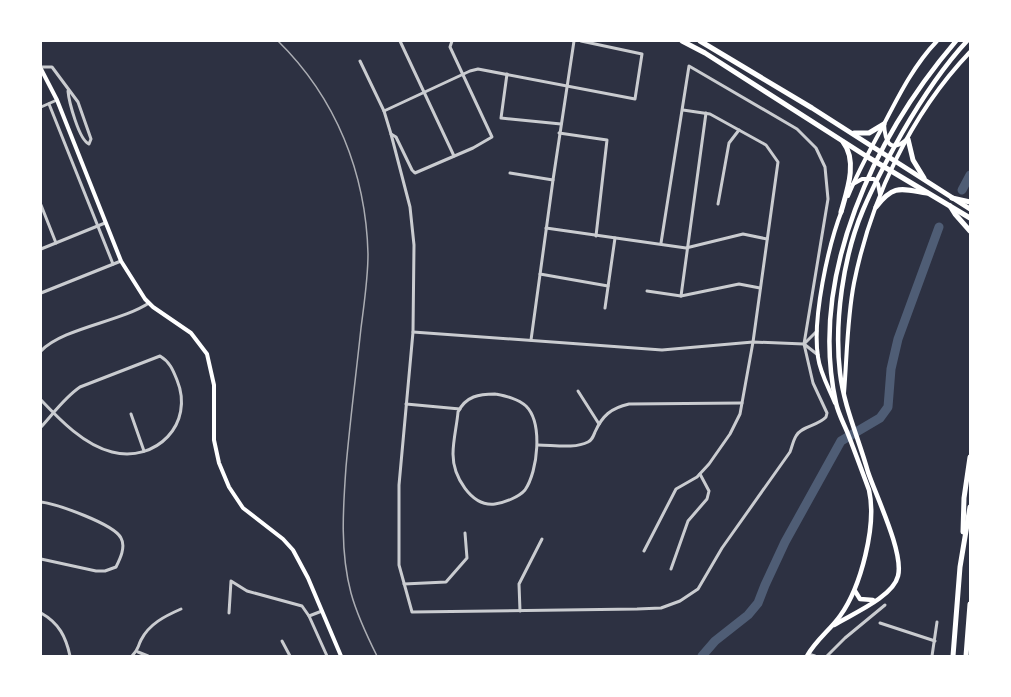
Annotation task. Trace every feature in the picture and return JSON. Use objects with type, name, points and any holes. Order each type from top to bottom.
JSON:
[{"type":"highway","points":[[682,41],[705,53],[866,156],[970,218]]},
{"type":"highway","points":[[700,41],[853,133],[970,209]]},
{"type":"highway","points":[[853,133],[869,133],[884,124]]},
{"type":"highway","points":[[908,139],[913,160],[927,182]]},
{"type":"highway","points":[[841,212],[850,174],[850,156],[842,140]]},
{"type":"highway","points":[[876,207],[886,195],[898,189],[932,195]]},
{"type":"highway","points":[[956,201],[970,202]]},
{"type":"highway","points":[[952,208],[970,231]]},
{"type":"highway","points":[[953,656],[963,547],[964,498],[970,457]]},
{"type":"highway","points":[[963,547],[970,507]]},
{"type":"highway","points":[[966,656],[970,604]]},
{"type":"main road","points":[[808,655],[818,639],[831,627],[847,606],[855,591],[868,544],[871,503],[869,490],[821,368],[818,355],[817,330],[825,271],[841,212],[852,184],[898,96],[918,63],[937,41]]},
{"type":"main road","points":[[836,404],[832,380],[830,330],[837,271],[854,211],[876,164],[919,90],[931,71],[956,41]]},
{"type":"main road","points":[[831,627],[876,600],[895,585],[898,574],[898,564],[891,533],[874,489],[844,398],[840,371],[839,335],[842,292],[848,256],[863,211],[894,148],[939,74],[967,41]]},
{"type":"main road","points":[[844,398],[854,284],[880,196],[891,170],[908,139],[949,75],[970,52]]},
{"type":"main road","points":[[41,68],[57,100],[120,261],[149,303],[191,332],[207,354],[214,385],[214,440],[223,476],[235,498],[243,508],[283,539],[293,550],[303,567],[341,656]]},
{"type":"main road","points":[[884,124],[885,136],[890,145],[894,147],[899,146],[908,139]]},
{"type":"main road","points":[[852,184],[862,180],[874,179],[878,184],[880,196]]},
{"type":"main road","points":[[855,591],[860,599],[867,601],[876,600]]},
{"type":"street","points":[[400,41],[454,156]]},
{"type":"street","points":[[391,134],[396,137],[412,170],[415,173],[492,137],[450,47],[452,41]]},
{"type":"street","points":[[570,41],[572,48]]},
{"type":"street","points":[[531,340],[566,86],[574,41]]},
{"type":"street","points":[[384,111],[462,74],[478,69],[635,98],[642,54],[581,41]]},
{"type":"street","points":[[360,61],[384,111],[391,134],[411,214],[414,245],[413,332],[399,485],[399,565],[412,612],[661,608],[680,601],[698,589],[722,548],[790,452],[796,436],[800,432],[822,421],[826,417],[826,413],[813,383],[804,344],[828,199],[825,167],[816,148],[797,128],[689,66],[661,243]]},
{"type":"street","points":[[41,68],[52,67],[68,91],[78,102],[91,139],[89,144],[86,143],[83,138],[70,105],[68,91]]},
{"type":"street","points":[[506,74],[501,118],[561,124]]},
{"type":"street","points":[[41,107],[57,100]]},
{"type":"street","points":[[49,104],[113,264]]},
{"type":"street","points":[[644,551],[676,489],[700,474],[730,434],[740,414],[753,342],[778,162],[766,145],[710,114],[683,110]]},
{"type":"street","points":[[681,296],[686,248],[706,113]]},
{"type":"street","points":[[718,204],[729,143],[739,130]]},
{"type":"street","points":[[560,133],[607,140],[596,236]]},
{"type":"street","points":[[510,172],[553,180]]},
{"type":"street","points":[[41,205],[56,243]]},
{"type":"street","points":[[41,249],[105,223]]},
{"type":"street","points":[[546,228],[596,236],[661,243],[686,248],[743,234],[767,239]]},
{"type":"street","points":[[605,308],[615,238]]},
{"type":"street","points":[[41,293],[120,261]]},
{"type":"street","points":[[540,274],[608,286]]},
{"type":"street","points":[[647,291],[681,296],[739,284],[760,288]]},
{"type":"street","points":[[41,351],[56,340],[132,312],[149,303]]},
{"type":"street","points":[[804,344],[817,330]]},
{"type":"street","points":[[413,332],[662,350],[753,342],[804,344],[818,355]]},
{"type":"street","points":[[41,400],[54,413],[76,433],[99,448],[112,452],[133,454],[164,442],[174,432],[180,419],[182,403],[180,387],[172,368],[166,360],[160,356],[80,387],[71,393],[54,413],[41,427]]},
{"type":"street","points":[[578,391],[600,424]]},
{"type":"street","points":[[495,394],[520,401],[527,407],[531,415],[538,445],[531,477],[524,490],[502,504],[491,505],[476,500],[464,487],[456,469],[453,454],[460,409],[475,395],[495,394]]},
{"type":"street","points":[[538,445],[573,446],[587,443],[592,439],[605,414],[617,407],[629,404],[742,403]]},
{"type":"street","points":[[406,404],[460,409]]},
{"type":"street","points":[[131,414],[144,451]]},
{"type":"street","points":[[671,569],[688,521],[708,495],[709,491],[700,474]]},
{"type":"street","points":[[41,502],[69,510],[109,527],[118,533],[122,540],[123,550],[116,567],[105,571],[96,571],[41,558]]},
{"type":"street","points":[[404,584],[446,582],[467,558],[465,533]]},
{"type":"street","points":[[520,611],[519,584],[542,539]]},
{"type":"street","points":[[229,613],[231,581],[247,591],[302,606],[309,616],[327,656]]},
{"type":"street","points":[[827,656],[845,638],[885,605]]},
{"type":"street","points":[[132,656],[138,652],[141,640],[160,618],[181,609]]},
{"type":"street","points":[[309,616],[322,611]]},
{"type":"street","points":[[41,613],[56,624],[60,629],[68,645],[70,656]]},
{"type":"street","points":[[932,656],[937,622]]},
{"type":"street","points":[[880,623],[934,641]]},
{"type":"street","points":[[282,641],[290,656]]},
{"type":"street","points":[[138,652],[148,656]]},
{"type":"street","points":[[808,655],[815,656]]},
{"type":"waterway","points":[[962,190],[970,175]]},
{"type":"waterway","points":[[702,656],[715,641],[748,615],[758,603],[785,542],[841,441],[880,418],[888,407],[891,369],[898,339],[939,227]]},
{"type":"railway","points":[[278,41],[298,63],[316,87],[344,138],[354,166],[366,224],[368,254],[366,291],[346,467],[343,530],[345,562],[353,601],[377,656]]}]
